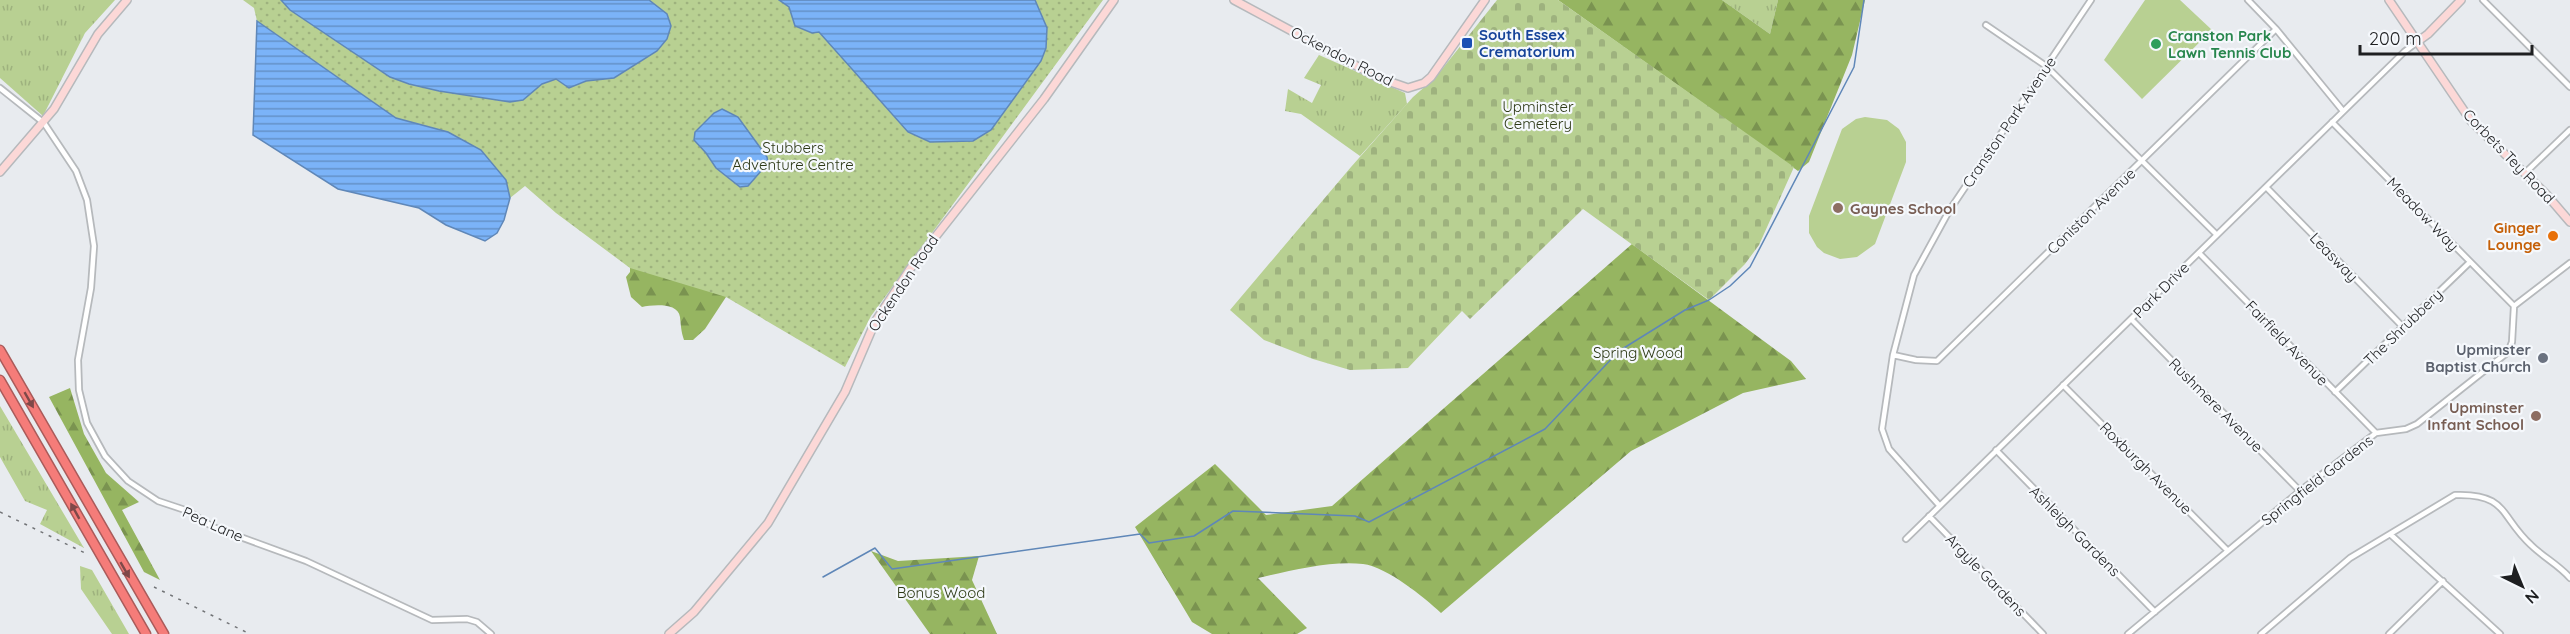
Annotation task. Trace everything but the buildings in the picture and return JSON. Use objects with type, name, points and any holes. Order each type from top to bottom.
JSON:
[{"type":"highway","points":[[0,350],[164,634]]},
{"type":"highway","points":[[0,380],[146,634]]},
{"type":"main road","points":[[0,172],[44,123],[98,34],[128,0]]},
{"type":"main road","name":"Ockendon Road","points":[[669,634],[694,612],[768,523],[845,392],[875,322],[910,269],[1044,99],[1114,0]]},
{"type":"main road","name":"Ockendon Road","points":[[1234,0],[1379,78],[1408,88],[1424,83],[1431,77],[1485,0]]},
{"type":"main road","name":"Corbets Tey Road","points":[[2389,0],[2471,121],[2546,194],[2570,222]]},
{"type":"main road","points":[[2417,42],[2462,0]]},
{"type":"street","name":"Cranston Park Avenue","points":[[1940,506],[1889,449],[1882,429],[1893,355],[1914,275],[1949,211],[2091,0]]},
{"type":"street","points":[[2247,0],[2276,29],[2343,111]]},
{"type":"street","points":[[2483,0],[2570,87]]},
{"type":"street","points":[[1986,25],[2046,66],[2217,234]]},
{"type":"street","name":"Coniston Avenue","points":[[1893,355],[1916,360],[1937,361],[2276,29]]},
{"type":"street","name":"Park Drive","points":[[1906,539],[2343,111],[2417,42]]},
{"type":"street","name":"Pea Lane","points":[[0,88],[44,123],[76,171],[87,200],[94,246],[91,288],[78,360],[79,390],[87,423],[105,456],[128,482],[158,501],[188,511],[213,526],[306,561],[432,620],[467,619],[477,622],[491,634]]},
{"type":"street","name":"Meadow Way","points":[[2332,122],[2514,306]]},
{"type":"street","points":[[2525,173],[2570,130]]},
{"type":"street","name":"Leasway","points":[[2266,187],[2403,327]]},
{"type":"street","name":"Fairfield Avenue","points":[[2199,253],[2376,433]]},
{"type":"street","name":"The Shrubbery","points":[[2336,392],[2470,262]]},
{"type":"street","points":[[2514,306],[2570,262]]},
{"type":"street","name":"Springfield Gardens","points":[[2128,634],[2300,491],[2376,433],[2406,429],[2417,424],[2508,352],[2512,342],[2514,306]]},
{"type":"street","name":"Rushmere Avenue","points":[[2131,319],[2300,491]]},
{"type":"street","name":"Roxburgh Avenue","points":[[2063,385],[2228,551]]},
{"type":"street","name":"Ashleigh Gardens","points":[[1996,450],[2155,612]]},
{"type":"street","points":[[2261,634],[2350,558],[2449,497],[2475,496],[2497,503],[2529,544],[2570,578]]},
{"type":"street","name":"Argyle Gardens","points":[[1929,516],[2043,634]]},
{"type":"street","points":[[2390,534],[2498,633]]},
{"type":"street","points":[[2389,634],[2443,581]]},
{"type":"green space","points":[[0,0],[115,0],[85,33],[43,116],[0,78]]},
{"type":"green space","name":"Stubbers Adventure Centre","points":[[243,0],[1103,0],[871,316],[845,367],[726,297],[630,268],[556,213],[525,186],[510,198],[506,180],[448,132],[396,118],[257,21],[254,8]]},
{"type":"green space","name":"Upminster Cemetery","points":[[1497,0],[1558,0],[1794,167],[1759,245],[1745,264],[1709,300],[1583,209],[1470,319],[1462,311],[1408,368],[1350,370],[1313,359],[1264,340],[1230,310],[1351,167],[1413,97],[1435,78]]},
{"type":"green space","points":[[1558,0],[1722,0],[1770,34],[1778,0],[1865,0],[1852,55],[1809,162],[1798,171]]},
{"type":"green space","points":[[1722,0],[1778,0],[1770,34]]},
{"type":"green space","name":"Cranston Park Lawn Tennis Club","points":[[2145,0],[2180,0],[2212,30],[2142,99],[2104,60]]},
{"type":"green space","points":[[1319,55],[1405,93],[1407,104],[1360,156],[1301,114],[1285,111],[1288,89],[1312,103],[1321,85],[1304,78]]},
{"type":"green space","points":[[1865,117],[1887,120],[1899,129],[1906,142],[1906,162],[1875,244],[1857,257],[1840,259],[1824,253],[1817,247],[1809,233],[1809,216],[1842,129],[1856,119]]},
{"type":"green space","name":"Spring Wood","points":[[1632,244],[1791,361],[1806,379],[1743,393],[1631,451],[1441,613],[1394,577],[1373,566],[1351,563],[1310,567],[1258,578],[1307,628],[1297,634],[1212,634],[1192,622],[1135,527],[1215,464],[1266,515],[1332,506]]},
{"type":"green space","points":[[630,263],[725,290],[726,297],[705,329],[693,340],[684,340],[680,317],[675,309],[664,306],[642,307],[631,297],[626,277],[630,272]]},
{"type":"green space","points":[[70,388],[84,434],[106,473],[139,502],[122,510],[160,580],[144,572],[49,397]]},
{"type":"green space","points":[[0,406],[84,548],[40,524],[47,510],[25,501],[0,457]]},
{"type":"green space","name":"Bonus Wood","points":[[871,551],[898,561],[979,556],[972,580],[997,634],[930,634]]},
{"type":"green space","points":[[80,566],[92,570],[129,634],[112,634],[81,589]]},
{"type":"water","points":[[281,0],[649,0],[667,14],[671,26],[667,39],[657,51],[614,78],[586,81],[569,88],[556,79],[542,84],[523,100],[510,102],[439,91],[390,77],[290,10]]},
{"type":"water","points":[[779,0],[1035,0],[1047,28],[1046,48],[1041,61],[991,130],[973,141],[930,142],[908,132],[819,32],[812,33],[795,26],[789,7]]},
{"type":"water","points":[[257,21],[396,118],[448,132],[481,150],[506,180],[510,198],[504,220],[497,233],[485,241],[446,225],[419,208],[338,189],[253,135]]},
{"type":"water","points":[[722,109],[738,117],[767,157],[768,163],[748,186],[740,187],[716,168],[694,140],[695,132],[714,113]]},
{"type":"waterway","points":[[823,577],[875,548],[892,569],[1140,534],[1149,543],[1194,536],[1233,511],[1355,516],[1369,522],[1545,429],[1619,351],[1685,310],[1709,300],[1730,286],[1750,267],[1854,67],[1864,0]]},
{"type":"railway","points":[[0,512],[87,554]]},
{"type":"railway","points":[[154,587],[250,634]]},
{"type":"place","name":"South Essex Crematorium","points":[[1467,43]]},
{"type":"place","name":"Cranston Park Lawn Tennis Club","points":[[2156,44]]},
{"type":"place","name":"Gaynes School","points":[[1838,208]]},
{"type":"place","name":"Ginger Lounge","points":[[2553,236]]},
{"type":"place","name":"Upminster Baptist Church","points":[[2543,358]]},
{"type":"place","name":"Upminster Infant School","points":[[2536,416]]}]
